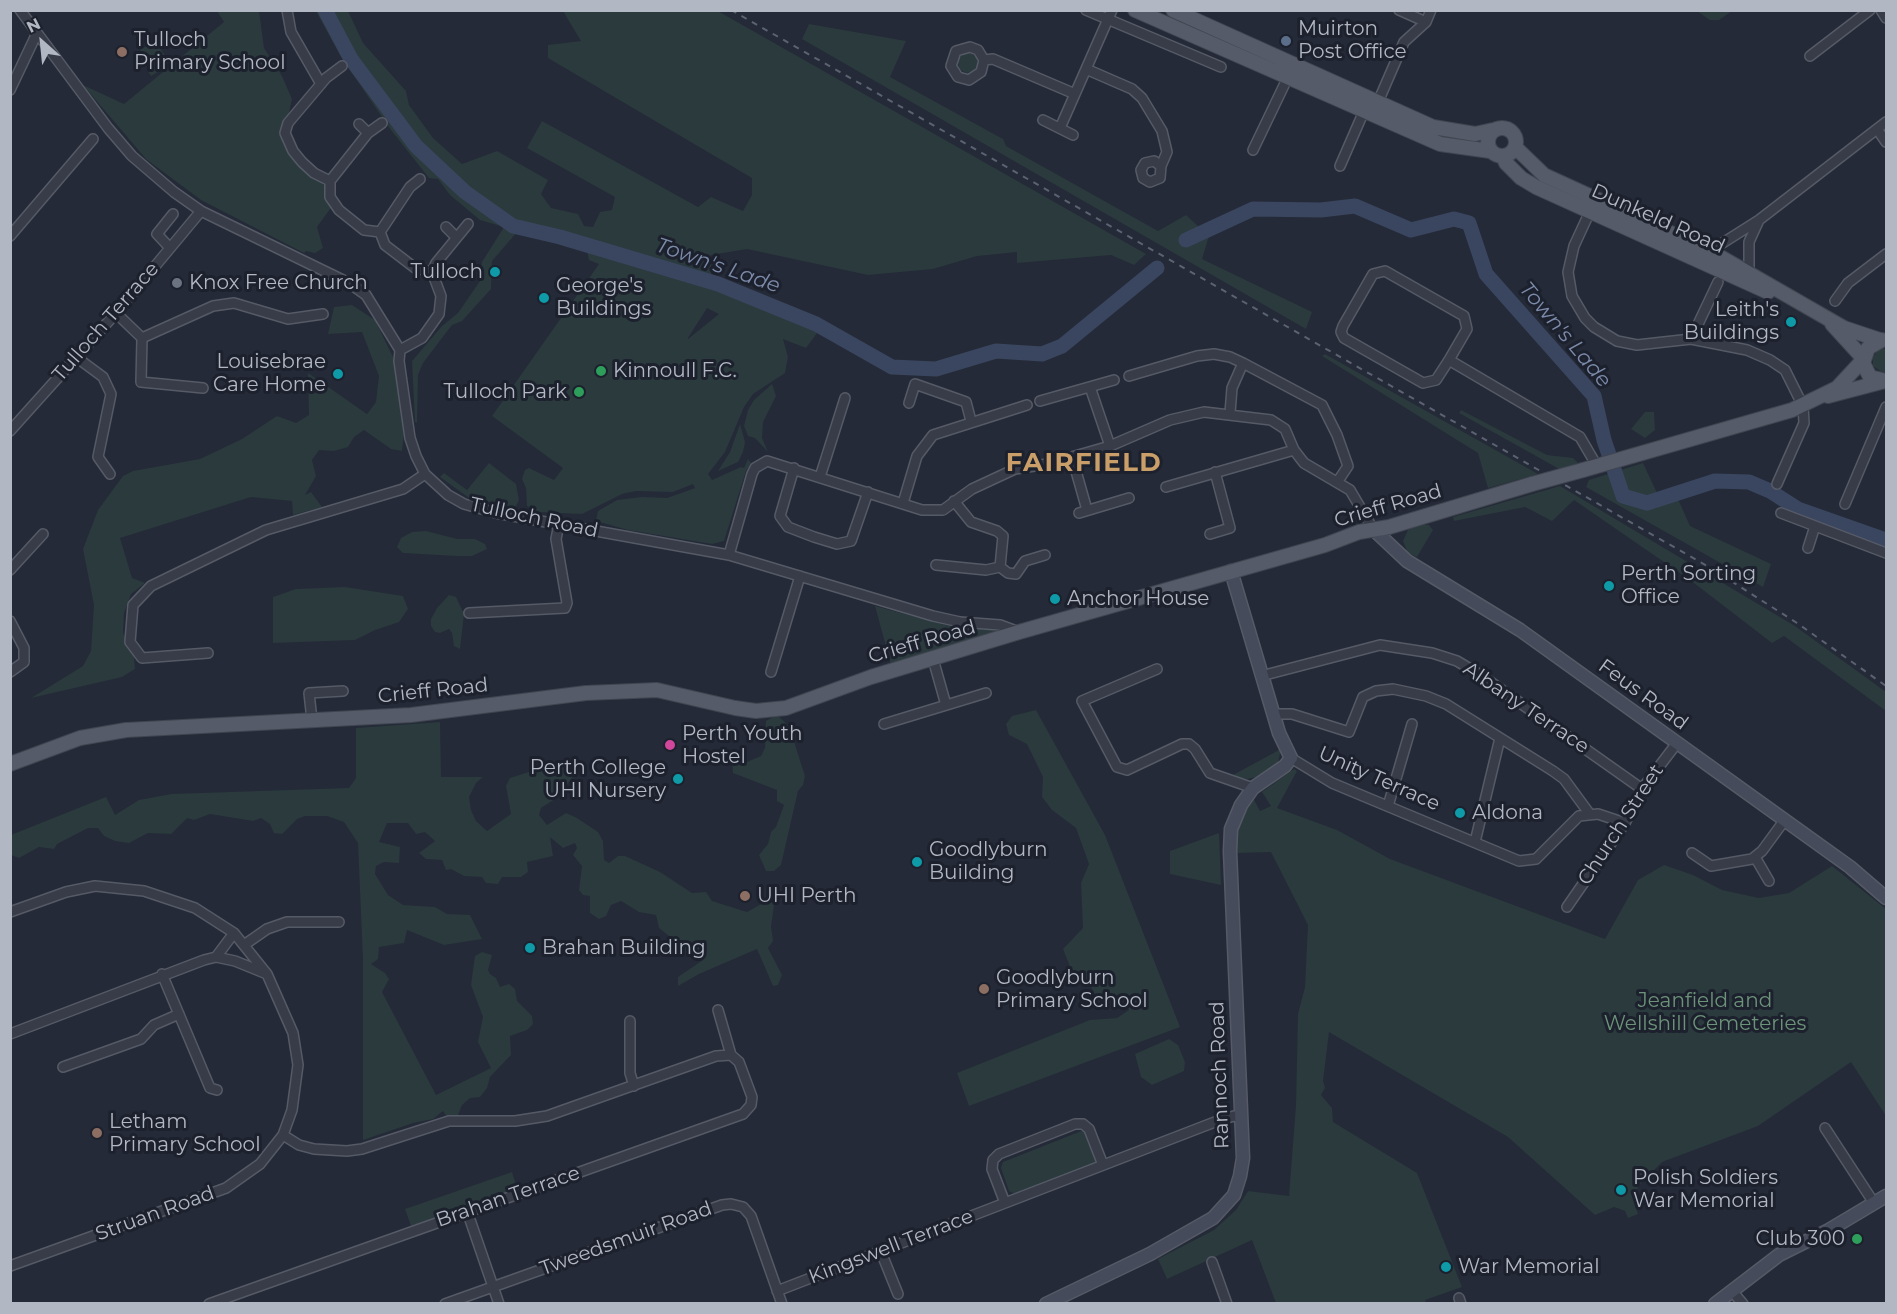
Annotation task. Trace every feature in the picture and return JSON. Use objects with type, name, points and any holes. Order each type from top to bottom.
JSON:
[{"type":"main road","points":[[1135,10],[1440,144],[1497,154],[1510,153],[1515,147],[1515,137],[1510,130],[1503,127],[1474,134],[1457,133],[1433,127],[1173,10]]},
{"type":"main road","points":[[1493,130],[1487,142],[1497,154]]},
{"type":"main road","name":"Dunkeld Road","points":[[1515,147],[1544,175],[1594,204],[1777,296],[1806,304]]},
{"type":"main road","name":"Dunkeld Road","points":[[1497,154],[1521,178],[1536,187],[1594,204],[1710,250],[1855,334],[1883,340]]},
{"type":"main road","name":"Dunkeld Road","points":[[1827,318],[1863,359],[1870,377],[1886,381]]},
{"type":"main road","name":"Crieff Road","points":[[10,764],[100,733],[442,713],[561,695],[639,689],[673,692],[735,708],[774,710],[804,703],[853,682],[1019,632],[1803,406],[1838,388],[1863,359],[1870,345],[1883,340]]},
{"type":"main road","name":"Crieff Road","points":[[1823,397],[1886,381]]},
{"type":"street","name":"Tulloch Road","points":[[20,10],[132,156],[201,211],[349,284],[366,295],[400,350],[399,361],[410,438],[424,474],[448,495],[464,504],[729,555],[933,616],[960,622],[1000,625],[1019,632]]},
{"type":"street","points":[[287,10],[291,32],[321,84]]},
{"type":"street","points":[[1086,10],[1110,15],[1221,68]]},
{"type":"street","points":[[1399,10],[1426,22]]},
{"type":"street","points":[[1378,102],[1404,42],[1426,22],[1431,10]]},
{"type":"street","points":[[1810,56],[1870,10]]},
{"type":"street","points":[[1881,10],[1887,18]]},
{"type":"street","points":[[1060,128],[1110,15]]},
{"type":"street","points":[[10,90],[37,33]]},
{"type":"street","points":[[1196,57],[1204,41]]},
{"type":"street","points":[[984,60],[993,59],[1075,94]]},
{"type":"street","points":[[330,181],[314,173],[302,162],[293,151],[285,133],[288,123],[321,84],[342,66]]},
{"type":"street","points":[[1086,69],[1132,89],[1142,98],[1167,143],[1167,158],[1161,166]]},
{"type":"street","points":[[1253,150],[1288,77]]},
{"type":"street","points":[[1340,166],[1364,111]]},
{"type":"street","points":[[1043,120],[1073,135]]},
{"type":"street","points":[[1710,250],[1759,220],[1887,122]]},
{"type":"street","points":[[382,123],[368,133],[330,181],[329,193],[336,208],[357,226],[380,232],[388,248],[416,268],[432,272]]},
{"type":"street","points":[[358,124],[368,133]]},
{"type":"street","points":[[1877,129],[1887,142]]},
{"type":"street","points":[[10,236],[93,139]]},
{"type":"street","points":[[380,232],[407,184],[420,179]]},
{"type":"street","points":[[1594,204],[1574,246],[1568,272],[1572,296],[1585,318],[1605,334],[1625,343],[1653,345],[1691,339],[1747,350],[1778,364],[1785,370],[1803,406],[1804,423],[1777,484]]},
{"type":"street","name":"Tulloch Terrace","points":[[10,431],[116,313],[201,211]]},
{"type":"street","points":[[170,248],[157,234],[172,214]]},
{"type":"street","points":[[1749,272],[1749,243],[1759,220]]},
{"type":"street","points":[[432,272],[468,224]]},
{"type":"street","points":[[446,227],[456,237]]},
{"type":"street","points":[[1835,302],[1848,283],[1887,255]]},
{"type":"street","points":[[1385,271],[1464,316],[1467,329],[1449,360],[1436,380],[1423,383],[1344,338],[1341,332],[1342,326],[1373,274],[1385,271]]},
{"type":"street","points":[[400,350],[422,338],[439,314],[441,296],[432,272]]},
{"type":"street","points":[[1691,339],[1718,282]]},
{"type":"street","points":[[142,338],[213,306],[234,303],[288,319],[323,314]]},
{"type":"street","points":[[116,313],[142,338],[141,382],[203,388]]},
{"type":"street","points":[[1129,376],[1205,355],[1223,355],[1243,363],[1322,405],[1337,435],[1348,466],[1338,482]]},
{"type":"street","points":[[76,357],[103,377],[111,394],[98,457],[110,474]]},
{"type":"street","points":[[1449,360],[1580,437],[1596,466]]},
{"type":"street","points":[[1230,413],[1232,388],[1243,363]]},
{"type":"street","points":[[1040,401],[1114,380]]},
{"type":"street","points":[[909,403],[915,384],[966,402],[972,422]]},
{"type":"street","points":[[1090,387],[1110,446]]},
{"type":"street","points":[[820,477],[845,398]]},
{"type":"street","points":[[903,503],[917,456],[926,441],[939,432],[1027,405]]},
{"type":"street","points":[[1845,504],[1887,407]]},
{"type":"street","points":[[729,555],[755,468],[773,461],[922,510],[943,510],[972,489],[1015,469],[1110,446],[1170,420],[1204,412],[1230,413],[1271,420],[1285,429],[1294,450],[1304,463],[1350,490],[1373,529]]},
{"type":"street","points":[[1166,487],[1294,450]]},
{"type":"street","points":[[1072,457],[1083,512],[1129,498]]},
{"type":"street","points":[[794,468],[780,516],[788,527],[814,537],[837,544],[851,541],[868,492]]},
{"type":"street","points":[[1210,534],[1230,528],[1215,472]]},
{"type":"street","points":[[208,653],[142,658],[130,642],[133,605],[151,586],[266,530],[403,489],[424,474]]},
{"type":"street","points":[[954,501],[970,522],[997,531],[1003,536],[1000,567]]},
{"type":"street","points":[[1781,513],[1887,553]]},
{"type":"street","points":[[469,613],[565,608],[567,603],[556,539],[559,524]]},
{"type":"street","points":[[1808,548],[1815,526]]},
{"type":"street","name":"Feus Road","points":[[1373,529],[1407,561],[1520,630],[1850,867],[1887,898]]},
{"type":"street","points":[[10,570],[43,534]]},
{"type":"street","points":[[936,565],[986,570],[1000,567],[1008,573],[1016,574],[1024,561],[1045,555]]},
{"type":"street","name":"Unity Terrace","points":[[1231,571],[1279,733],[1291,758],[1332,783],[1519,861],[1536,859],[1579,816],[1589,813]]},
{"type":"street","points":[[771,672],[800,576]]},
{"type":"street","points":[[10,621],[24,648],[24,662],[10,672]]},
{"type":"street","name":"Albany Terrace","points":[[1261,676],[1382,645],[1432,653],[1457,661],[1482,676],[1642,789]]},
{"type":"street","points":[[933,659],[946,705]]},
{"type":"street","points":[[1157,669],[1082,701],[1117,767],[1127,770],[1182,744],[1189,744],[1195,748],[1210,774],[1253,788]]},
{"type":"street","points":[[1275,714],[1293,714],[1348,732],[1363,697],[1376,691],[1393,689],[1426,696],[1446,704],[1564,779],[1589,813],[1625,823]]},
{"type":"street","points":[[312,720],[309,693],[343,691]]},
{"type":"street","points":[[884,724],[986,693]]},
{"type":"street","points":[[1388,806],[1412,724]]},
{"type":"street","points":[[1475,842],[1500,738]]},
{"type":"street","name":"Church Street","points":[[1567,907],[1625,823],[1642,789],[1677,743]]},
{"type":"street","name":"Rannoch Road","points":[[1046,1304],[1150,1254],[1213,1218],[1234,1195],[1243,1158],[1230,851],[1232,829],[1241,805],[1253,788],[1285,766],[1291,758]]},
{"type":"street","points":[[1692,853],[1712,866],[1747,861],[1755,857],[1784,821]]},
{"type":"street","points":[[1755,857],[1769,881]]},
{"type":"street","points":[[10,912],[66,892],[95,886],[144,891],[195,908],[234,933],[267,974],[293,1033],[298,1065],[292,1110],[283,1135],[293,1143],[314,1149],[354,1150],[449,1120],[537,1119],[716,1056],[731,1054],[718,1010]]},
{"type":"street","points":[[244,945],[267,929],[287,922],[339,922]]},
{"type":"street","points":[[216,957],[234,933]]},
{"type":"street","points":[[10,1035],[162,974],[216,957],[235,961],[267,974]]},
{"type":"street","points":[[162,974],[210,1088],[216,1090]]},
{"type":"street","points":[[63,1067],[141,1039],[154,1025],[179,1014]]},
{"type":"street","points":[[630,1021],[630,1073],[634,1086]]},
{"type":"street","points":[[630,1038],[642,1032]]},
{"type":"street","name":"Brahan Terrace","points":[[209,1304],[743,1114],[751,1106],[752,1097],[739,1062],[731,1054]]},
{"type":"street","name":"Kingswell Terrace","points":[[777,1291],[1220,1120],[1234,1116],[1240,1118]]},
{"type":"street","points":[[1005,1203],[992,1169],[993,1160],[999,1154],[1075,1124],[1083,1124],[1089,1129],[1103,1165]]},
{"type":"street","points":[[1825,1128],[1874,1203]]},
{"type":"street","name":"Struan Road","points":[[10,1266],[226,1188],[260,1164],[283,1135]]},
{"type":"street","points":[[1715,1304],[1779,1255],[1829,1230],[1887,1196]]},
{"type":"street","name":"Tweedsmuir Road","points":[[445,1304],[722,1205],[731,1204],[743,1207],[751,1216],[782,1304]]},
{"type":"street","points":[[467,1211],[498,1301]]},
{"type":"street","points":[[881,1252],[898,1293]]},
{"type":"street","points":[[1212,1262],[1227,1304]]},
{"type":"street","points":[[1732,1291],[1743,1304]]},
{"type":"green space","points":[[716,10],[1146,254],[1134,265],[1111,255],[1017,263],[1017,252],[977,256],[933,269],[868,275],[747,249],[711,255],[711,285],[826,321],[806,348],[783,339],[788,357],[785,373],[753,394],[744,407],[725,452],[708,474],[712,480],[741,467],[744,468],[748,459],[751,463],[746,471],[724,541],[712,544],[628,530],[596,521],[598,511],[617,500],[642,497],[667,498],[695,488],[693,484],[673,492],[636,491],[622,494],[582,514],[537,512],[527,506],[526,488],[522,479],[525,470],[529,468],[554,480],[563,468],[492,416],[599,264],[589,260],[587,251],[518,231],[492,261],[491,289],[462,321],[452,325],[423,363],[418,375],[417,423],[415,422],[412,361],[442,326],[458,313],[480,281],[482,262],[504,227],[480,220],[450,195],[438,179],[429,178],[391,130],[341,57],[316,11],[348,11],[363,43],[406,91],[409,105],[433,138],[462,164],[497,151],[548,180],[541,194],[551,208],[578,214],[584,226],[593,227],[600,212],[612,210],[615,197],[527,148],[542,121],[698,207],[711,197],[743,211],[752,195],[752,178],[548,58],[548,45],[581,41],[563,11]],"holes":[[[707,308],[719,314],[688,339]]]},
{"type":"green space","points":[[217,11],[259,11],[264,48],[282,76],[292,99],[284,135],[288,154],[323,184],[333,205],[317,227],[323,248],[315,253],[306,251],[304,253],[201,200],[146,159],[83,85],[124,104],[224,22]]},
{"type":"green space","points":[[1697,11],[1732,11],[1719,20],[1710,20]]},
{"type":"green space","points":[[809,24],[906,41],[890,77],[1003,139],[1006,146],[1158,231],[1186,215],[1209,236],[1202,259],[1312,312],[1306,329],[802,39]]},
{"type":"green space","points":[[155,41],[169,61],[166,67],[151,76],[148,71],[152,67],[140,50]]},
{"type":"green space","points":[[968,53],[975,56],[978,63],[975,70],[968,73],[961,70],[958,63],[961,56]]},
{"type":"green space","points":[[352,305],[375,320],[393,357],[399,382],[404,434],[402,451],[391,449],[364,430],[354,437],[348,447],[334,451],[319,450],[312,460],[316,476],[305,495],[311,492],[322,507],[293,515],[292,501],[251,497],[120,538],[132,578],[145,583],[131,594],[124,613],[123,633],[134,657],[135,669],[122,677],[31,698],[83,666],[91,651],[94,605],[83,549],[98,510],[123,476],[133,471],[200,459],[242,439],[277,416],[296,423],[309,415],[308,373],[367,414],[376,402],[379,376],[362,332],[328,334],[334,307]]},
{"type":"green space","points":[[1886,348],[1886,372],[1882,372],[1873,366],[1873,357],[1878,350]]},
{"type":"green space","points":[[1325,354],[1538,474],[1488,488],[1478,453],[1322,356]]},
{"type":"green space","points":[[772,384],[776,396],[763,422],[762,438],[768,452],[755,438],[748,436],[744,426],[748,410],[754,400]]},
{"type":"green space","points":[[1461,410],[1547,455],[1573,458],[1578,463],[1561,470],[1459,413]]},
{"type":"green space","points":[[1645,412],[1654,412],[1655,430],[1645,438],[1631,429]]},
{"type":"green space","points":[[740,424],[745,442],[743,452],[738,462],[718,471],[730,452]]},
{"type":"green space","points":[[489,463],[516,484],[519,500],[515,508],[469,498],[440,477],[444,473],[467,490]]},
{"type":"green space","points":[[1643,463],[1657,493],[1678,499],[1690,526],[1771,564],[1763,587],[1586,487],[1589,480]]},
{"type":"green space","points":[[1560,486],[1795,626],[1886,692],[1886,711],[1784,636],[1772,643],[1690,580],[1574,500],[1552,521],[1525,507],[1454,521],[1453,517]]},
{"type":"green space","points":[[1417,525],[1429,525],[1433,530],[1417,557],[1408,553],[1403,541],[1408,530]]},
{"type":"green space","points":[[426,531],[457,539],[475,539],[485,544],[487,549],[472,556],[457,556],[403,553],[397,547],[401,538],[412,532]]},
{"type":"green space","points":[[345,587],[403,596],[408,609],[399,622],[355,640],[273,643],[273,597],[296,589]]},
{"type":"green space","points":[[449,595],[456,597],[464,614],[460,649],[454,646],[449,629],[440,633],[435,632],[431,626],[431,619],[437,608]]},
{"type":"green space","points":[[875,606],[949,626],[1001,631],[891,665]]},
{"type":"green space","points":[[1036,710],[1105,835],[1180,1027],[969,1106],[957,1073],[1090,1020],[1117,1018],[1129,1010],[1125,997],[1095,994],[1083,973],[1073,974],[1063,949],[1083,928],[1081,883],[1089,864],[1076,828],[1052,810],[1042,797],[1043,777],[1027,744],[1009,735],[1006,724],[1012,716]]},
{"type":"green space","points":[[777,715],[789,726],[805,776],[803,785],[798,791],[781,865],[774,871],[766,871],[759,855],[768,844],[784,805],[777,801],[777,790],[733,773],[732,761],[738,758],[747,762],[761,756],[765,748],[766,721]]},
{"type":"green space","points":[[440,722],[441,777],[483,777],[476,783],[469,797],[476,821],[487,831],[511,814],[506,786],[510,778],[566,760],[573,764],[576,772],[558,797],[541,808],[539,815],[547,825],[566,813],[577,818],[598,832],[603,841],[604,860],[609,863],[618,856],[625,856],[660,872],[692,893],[706,892],[712,901],[747,912],[770,899],[774,905],[771,927],[773,941],[768,948],[782,975],[778,985],[773,986],[757,949],[699,974],[678,986],[678,977],[703,960],[700,951],[678,955],[669,936],[659,928],[656,915],[639,912],[621,901],[611,905],[606,916],[599,919],[590,913],[590,896],[583,895],[579,890],[582,866],[573,855],[577,848],[575,843],[563,848],[550,837],[553,856],[527,862],[528,872],[521,877],[502,877],[498,884],[486,883],[482,877],[464,876],[451,869],[446,870],[442,860],[426,859],[419,853],[435,841],[425,832],[416,834],[408,823],[387,823],[379,842],[400,847],[399,863],[384,862],[376,866],[375,874],[388,895],[403,905],[435,907],[447,914],[470,915],[482,939],[444,945],[407,930],[404,943],[379,947],[378,959],[371,964],[385,973],[389,979],[382,992],[436,1095],[491,1068],[478,1042],[483,1017],[471,985],[475,956],[482,952],[492,955],[488,970],[490,974],[496,978],[500,987],[509,984],[515,989],[517,1001],[532,1016],[533,1024],[527,1030],[510,1036],[511,1055],[490,1077],[487,1088],[480,1097],[470,1098],[462,1105],[458,1115],[447,1117],[443,1111],[433,1119],[413,1123],[363,1140],[363,960],[358,843],[344,822],[327,816],[305,816],[297,819],[282,834],[274,833],[270,824],[261,818],[253,821],[210,814],[194,820],[187,818],[171,834],[148,833],[129,843],[115,841],[104,836],[98,828],[88,828],[57,844],[54,849],[39,847],[19,858],[11,855],[11,835],[106,797],[115,815],[139,800],[171,794],[349,788],[356,778],[356,728]]},
{"type":"green space","points":[[1281,749],[1278,763],[1256,777],[1247,779],[1231,776]]},
{"type":"green space","name":"Jeanfield and Wellshill Cemeteries","points":[[1294,769],[1297,771],[1277,808],[1337,830],[1390,859],[1605,939],[1638,880],[1664,865],[1693,875],[1722,890],[1759,898],[1789,893],[1832,866],[1886,909],[1886,1116],[1851,1062],[1758,1126],[1662,1162],[1639,1185],[1633,1199],[1638,1214],[1628,1218],[1625,1211],[1614,1207],[1595,1215],[1508,1137],[1329,1032],[1323,1081],[1325,1088],[1321,1095],[1332,1108],[1333,1122],[1417,1173],[1462,1287],[1425,1300],[1426,1303],[1276,1303],[1252,1240],[1167,1279],[1158,1259],[1214,1230],[1236,1210],[1248,1191],[1289,1196],[1296,1105],[1298,1014],[1305,987],[1308,925],[1271,852],[1235,853],[1239,824],[1253,798],[1260,811],[1271,806],[1262,792]]},
{"type":"green space","points":[[1219,833],[1221,885],[1170,874],[1170,851]]},
{"type":"green space","points":[[1169,1039],[1178,1045],[1185,1062],[1184,1071],[1152,1085],[1141,1077],[1135,1054]]},
{"type":"green space","points":[[1084,1130],[1088,1132],[1099,1163],[1015,1194],[1009,1191],[1001,1168],[1003,1162]]},
{"type":"green space","points":[[512,1172],[517,1188],[411,1226],[405,1209]]},
{"type":"waterway","name":"Town's Lade","points":[[325,10],[351,59],[416,146],[465,192],[513,226],[560,237],[718,284],[816,324],[892,367],[936,369],[996,351],[1042,354],[1062,346],[1157,268]]},
{"type":"waterway","name":"Town's Lade","points":[[1186,240],[1253,209],[1321,210],[1355,206],[1411,230],[1454,219],[1469,223],[1486,274],[1594,396],[1604,440],[1623,496],[1647,503],[1715,481],[1749,482],[1770,491],[1798,509],[1886,540]]},
{"type":"railway","points":[[731,10],[1709,567],[1797,623],[1886,686]]},
{"type":"place","name":"Muirton Post Office","points":[[1286,41]]},
{"type":"place","name":"Tulloch Primary School","points":[[122,52]]},
{"type":"place","name":"Tulloch","points":[[495,272]]},
{"type":"place","name":"Knox Free Church","points":[[177,283]]},
{"type":"place","name":"George's Buildings","points":[[544,298]]},
{"type":"place","name":"Leith's Buildings","points":[[1791,322]]},
{"type":"place","name":"Kinnoull F.C.","points":[[601,371]]},
{"type":"place","name":"Louisebrae Care Home","points":[[338,374]]},
{"type":"place","name":"Tulloch Park","points":[[579,392]]},
{"type":"place","name":"Perth Sorting Office","points":[[1609,586]]},
{"type":"place","name":"Anchor House","points":[[1055,599]]},
{"type":"place","name":"Perth Youth Hostel","points":[[670,745]]},
{"type":"place","name":"Perth College UHI Nursery","points":[[678,779]]},
{"type":"place","name":"Aldona","points":[[1460,813]]},
{"type":"place","name":"Goodlyburn Building","points":[[917,862]]},
{"type":"place","name":"UHI Perth","points":[[745,896]]},
{"type":"place","name":"Brahan Building","points":[[530,948]]},
{"type":"place","name":"Goodlyburn Primary School","points":[[984,989]]},
{"type":"place","name":"Letham Primary School","points":[[97,1133]]},
{"type":"place","name":"Polish Soldiers War Memorial","points":[[1621,1190]]},
{"type":"place","name":"Club 300","points":[[1857,1239]]},
{"type":"place","name":"War Memorial","points":[[1446,1267]]},
{"type":"district","name":"FAIRFIELD","points":[[1084,463]]}]
